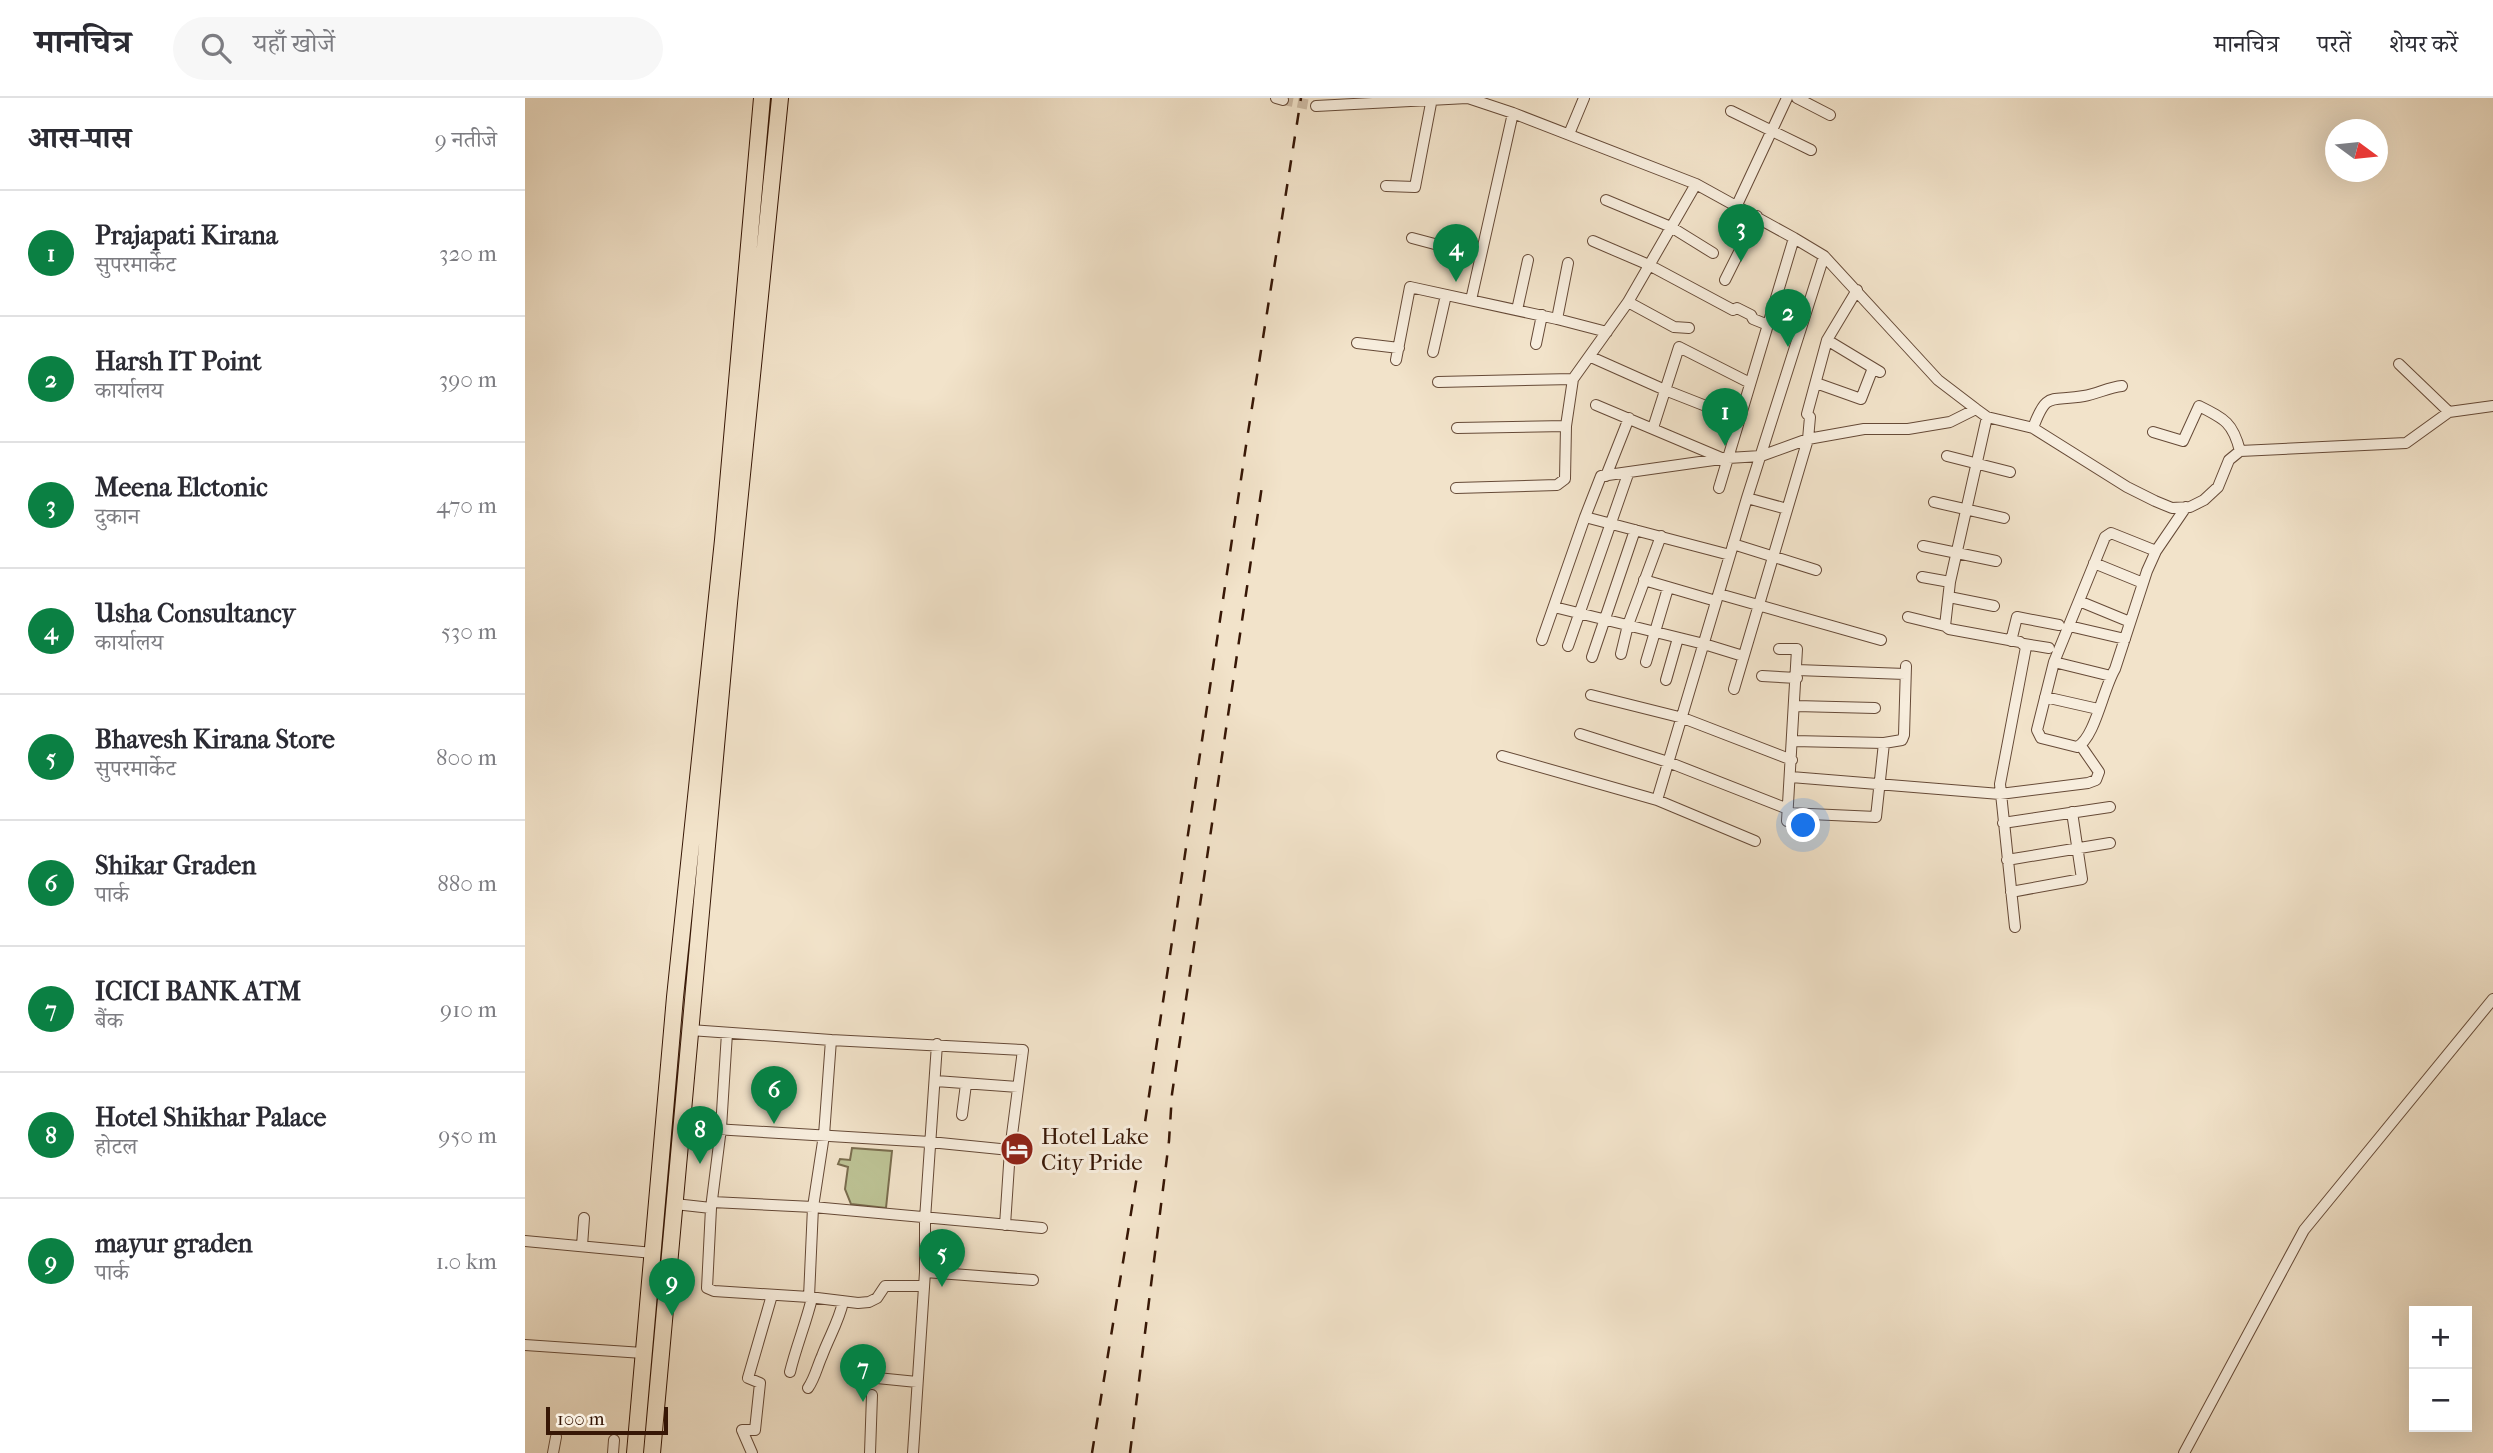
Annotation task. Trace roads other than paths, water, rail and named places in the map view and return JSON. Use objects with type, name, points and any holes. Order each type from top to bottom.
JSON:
[{"type":"main road","points":[[652,1453],[705,885],[762,98]]},
{"type":"main road","points":[[635,1453],[674,997],[780,98]]},
{"type":"street","points":[[1316,106],[1468,98],[1696,184],[1824,256],[1938,380],[1987,417],[2033,428],[2127,487],[2172,508],[2186,507],[2204,500],[2218,486],[2229,460],[2241,451],[2406,443],[2449,412],[2493,406]]},
{"type":"street","points":[[1569,134],[1584,98]]},
{"type":"street","points":[[1737,205],[1787,98]]},
{"type":"street","points":[[1797,98],[1830,115]]},
{"type":"street","points":[[1386,186],[1415,187],[1432,100]]},
{"type":"street","points":[[1731,111],[1811,150]]},
{"type":"street","points":[[1471,300],[1513,113]]},
{"type":"street","points":[[1456,488],[1562,483],[1565,479],[1566,426],[1573,379],[1628,302],[1696,184]]},
{"type":"street","points":[[1606,200],[1671,227],[1713,253]]},
{"type":"street","points":[[1725,280],[1757,216]]},
{"type":"street","points":[[1412,237],[1480,256]]},
{"type":"street","points":[[1719,488],[1794,238]]},
{"type":"street","points":[[1593,241],[1649,265],[1767,325]]},
{"type":"street","points":[[1657,800],[1731,549],[1824,256]]},
{"type":"street","points":[[1517,310],[1528,260]]},
{"type":"street","points":[[1557,318],[1568,263]]},
{"type":"street","points":[[1397,360],[1410,287],[1557,318],[1607,332]]},
{"type":"street","points":[[1734,689],[1808,439],[1810,417],[1807,414],[1827,340],[1857,290]]},
{"type":"street","points":[[1433,352],[1446,295]]},
{"type":"street","points":[[1628,302],[1674,327],[1689,328]]},
{"type":"street","points":[[1536,344],[1542,315]]},
{"type":"street","points":[[1816,383],[1861,399],[1876,370],[1827,340]]},
{"type":"street","points":[[1357,344],[1399,348]]},
{"type":"street","points":[[1653,428],[1679,347],[1750,383]]},
{"type":"street","points":[[1591,357],[1739,419]]},
{"type":"street","points":[[2399,364],[2449,412]]},
{"type":"street","points":[[1438,382],[1573,379]]},
{"type":"street","points":[[2033,428],[2040,409],[2047,401],[2056,397],[2086,396],[2122,386]]},
{"type":"street","points":[[1596,405],[1726,458]]},
{"type":"street","points":[[2153,432],[2183,442],[2199,406],[2217,414],[2234,430],[2241,451]]},
{"type":"street","points":[[1542,640],[1601,476],[1726,458],[1761,456],[1808,439],[1864,429],[1908,429],[1950,422],[1976,409]]},
{"type":"street","points":[[1945,626],[1950,582],[1987,417]]},
{"type":"street","points":[[1606,476],[1629,418]]},
{"type":"street","points":[[1458,428],[1566,426]]},
{"type":"street","points":[[1947,456],[2010,471]]},
{"type":"street","points":[[1568,646],[1628,474]]},
{"type":"street","points":[[1747,498],[1787,509]]},
{"type":"street","points":[[1934,502],[2004,518]]},
{"type":"street","points":[[2081,746],[2092,730],[2156,551],[2186,507]]},
{"type":"street","points":[[1585,517],[1661,536],[1773,557],[1816,570]]},
{"type":"street","points":[[1592,657],[1635,530]]},
{"type":"street","points":[[2081,746],[2041,738],[2037,730],[2064,626],[2079,601],[2105,537],[2111,533],[2156,551]]},
{"type":"street","points":[[1622,654],[1628,625],[1661,536]]},
{"type":"street","points":[[1923,547],[1996,561]]},
{"type":"street","points":[[2094,563],[2143,583]]},
{"type":"street","points":[[1922,577],[1950,582]]},
{"type":"street","points":[[1644,580],[1668,588],[1758,606],[1881,640]]},
{"type":"street","points":[[1646,662],[1668,588]]},
{"type":"street","points":[[1949,597],[1994,606]]},
{"type":"street","points":[[2079,601],[2130,622]]},
{"type":"street","points":[[1554,607],[1743,656]]},
{"type":"street","points":[[1908,617],[1949,629],[2049,648]]},
{"type":"street","points":[[2011,641],[2017,617],[2125,639]]},
{"type":"street","points":[[1666,680],[1678,638]]},
{"type":"street","points":[[2015,927],[2000,784],[2026,654],[2024,644]]},
{"type":"street","points":[[1779,649],[1797,649],[1796,706],[1788,814]]},
{"type":"street","points":[[2054,662],[2111,676]]},
{"type":"street","points":[[1762,676],[1905,670],[1904,735],[1897,742],[1793,741]]},
{"type":"street","points":[[1591,695],[1682,718],[1792,760]]},
{"type":"street","points":[[2045,697],[2098,709]]},
{"type":"street","points":[[1796,706],[1875,708]]},
{"type":"street","points":[[1580,734],[1668,762],[1788,814],[1872,819],[1878,815],[1884,743]]},
{"type":"street","points":[[1791,777],[2000,794],[2096,780],[2099,772],[2081,746]]},
{"type":"street","points":[[1502,756],[1657,800],[1755,841]]},
{"type":"street","points":[[2003,823],[2110,807]]},
{"type":"street","points":[[2011,892],[2080,881],[2083,876],[2072,812]]},
{"type":"street","points":[[2007,860],[2110,843]]},
{"type":"street","points":[[2183,1453],[2304,1230],[2493,999]]},
{"type":"street","points":[[690,1030],[1023,1049],[1010,1150],[1005,1225]]},
{"type":"street","points":[[727,1033],[721,1128],[711,1205],[707,1288],[713,1291],[869,1302],[877,1298],[885,1286],[923,1286]]},
{"type":"street","points":[[790,1372],[799,1337],[807,1322],[813,1207],[824,1135],[831,1040]]},
{"type":"street","points":[[913,1453],[937,1044]]},
{"type":"street","points":[[936,1082],[1018,1087]]},
{"type":"street","points":[[962,1115],[966,1084]]},
{"type":"street","points":[[681,1127],[930,1142],[1010,1150]]},
{"type":"street","points":[[675,1204],[813,1207],[1042,1228]]},
{"type":"street","points":[[582,1246],[584,1218]]},
{"type":"street","points":[[525,1241],[653,1253]]},
{"type":"street","points":[[925,1272],[1033,1280]]},
{"type":"street","points":[[752,1453],[742,1430],[755,1430],[760,1383],[748,1378],[772,1295]]},
{"type":"street","points":[[808,1388],[839,1320],[843,1301]]},
{"type":"street","points":[[525,1345],[643,1353]]},
{"type":"street","points":[[867,1377],[917,1382]]},
{"type":"street","points":[[870,1453],[871,1395]]},
{"type":"street","points":[[553,1453],[556,1437]]},
{"type":"street","points":[[613,1453],[614,1440]]},
{"type":"tunnel","points":[[1283,100],[1316,106]]},
{"type":"railway","points":[[1092,1453],[1137,1176],[1301,98]]},
{"type":"railway","points":[[1130,1453],[1169,1141],[1172,1094],[1263,479]]},
{"type":"place","name":"Meena Elctonic","points":[[1741,262]]},
{"type":"place","name":"Usha Consultancy","points":[[1456,282]]},
{"type":"place","name":"Harsh IT Point","points":[[1788,347]]},
{"type":"place","name":"Prajapati Kirana","points":[[1725,446]]},
{"type":"place","name":"Shikar Graden","points":[[774,1124]]},
{"type":"place","name":"Hotel Lake City Pride","points":[[1017,1149]]},
{"type":"place","name":"Hotel Shikhar Palace","points":[[700,1164]]},
{"type":"place","name":"Bhavesh Kirana Store","points":[[942,1287]]},
{"type":"place","name":"mayur graden","points":[[672,1316]]},
{"type":"place","name":"ICICI BANK ATM","points":[[863,1402]]}]
